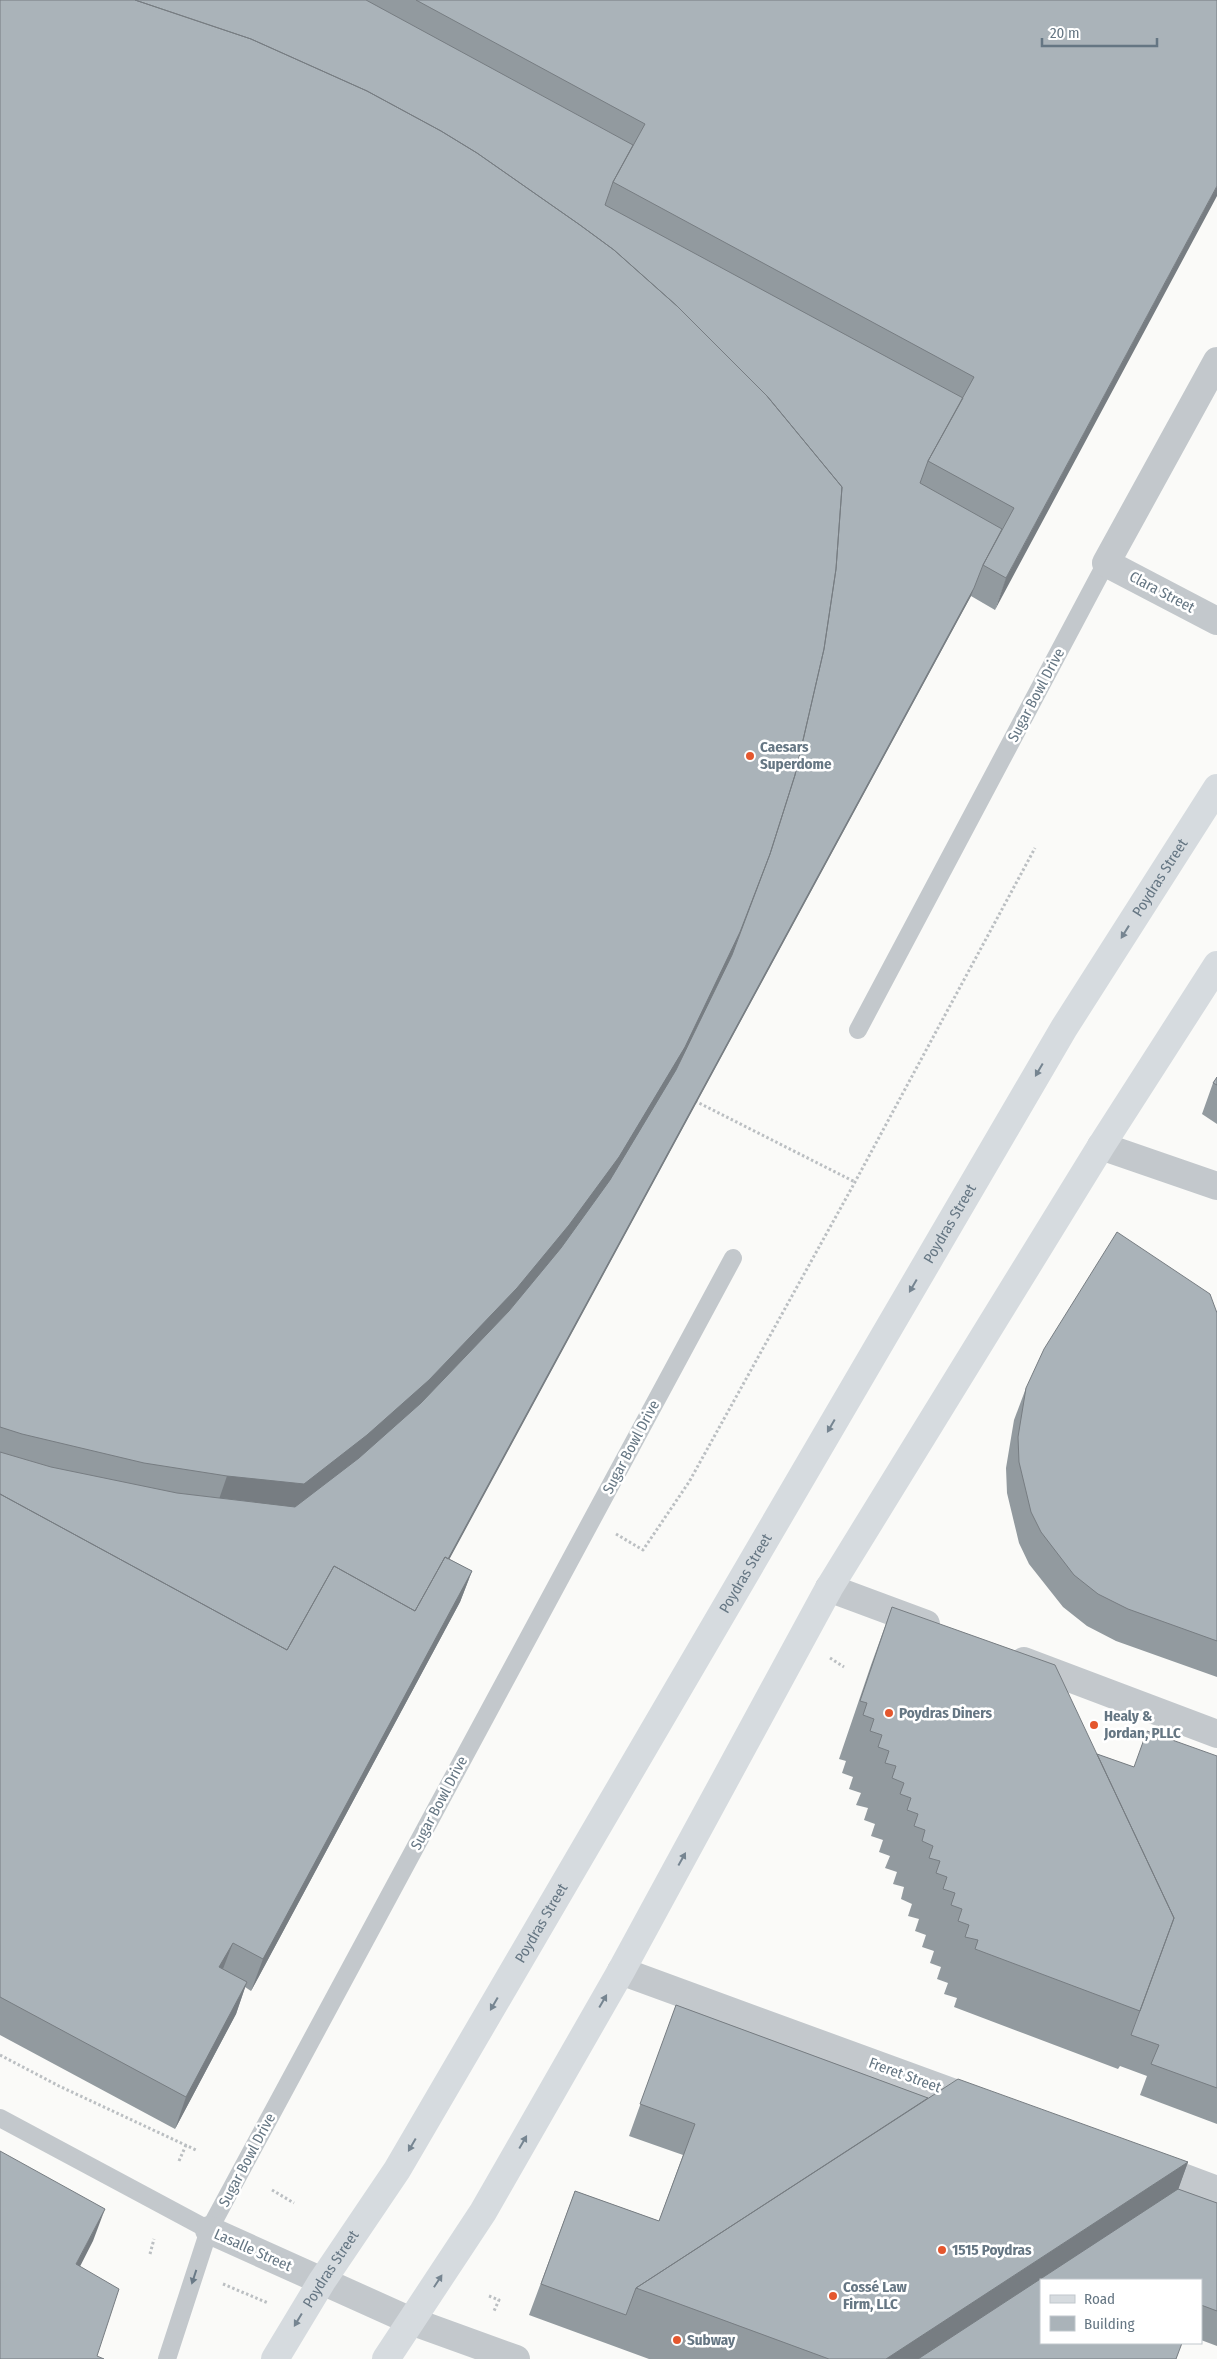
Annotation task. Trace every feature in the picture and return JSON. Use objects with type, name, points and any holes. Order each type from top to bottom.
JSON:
[{"type":"main road","name":"Poydras Street","points":[[275,2359],[322,2281],[397,2170],[1064,1028],[1217,788]]},
{"type":"main road","points":[[386,2359],[482,2212],[621,1971],[829,1588],[1101,1146],[1217,965]]},
{"type":"street","name":"Sugar Bowl Drive","points":[[1106,563],[1217,361]]},
{"type":"street","name":"Clara Street","points":[[1106,563],[1217,621]]},
{"type":"street","points":[[1101,1146],[1217,1186]]},
{"type":"street","points":[[829,1588],[947,1632]]},
{"type":"street","points":[[1003,1653],[1217,1734]]},
{"type":"street","name":"Freret Street","points":[[621,1971],[1003,2111]]},
{"type":"street","points":[[1124,2155],[1217,2190]]},
{"type":"street","name":"Lasalle Street","points":[[209,2230],[411,2322],[516,2359]]},
{"type":"lane","name":"Sugar Bowl Drive","points":[[858,1030],[1106,563]]},
{"type":"lane","name":"Sugar Bowl Drive","points":[[167,2359],[209,2230],[733,1258]]},
{"type":"lane","name":"Lasalle Street","points":[[0,2118],[209,2230]]},
{"type":"path","points":[[592,1519],[644,1550],[689,1482],[855,1182],[1035,848]]},
{"type":"path","points":[[690,1098],[855,1182]]},
{"type":"path","points":[[830,1658],[844,1667]]},
{"type":"path","points":[[0,2055],[60,2086],[196,2150]]},
{"type":"path","points":[[180,2161],[186,2145]]},
{"type":"path","points":[[272,2190],[294,2203]]},
{"type":"path","points":[[150,2254],[154,2239]]},
{"type":"path","points":[[222,2284],[268,2303]]},
{"type":"path","points":[[489,2296],[499,2300],[494,2311]]},
{"type":"building","points":[[0,0],[135,0],[251,39],[367,91],[441,131],[477,153],[614,250],[677,306],[767,396],[842,487],[836,569],[824,649],[795,775],[770,854],[740,932],[685,1047],[619,1157],[569,1225],[517,1288],[429,1380],[367,1435],[304,1484],[227,1476],[144,1463],[0,1427]]},
{"type":"building","points":[[135,0],[366,0],[633,145],[613,182],[605,205],[963,398],[928,461],[920,483],[1002,529],[983,565],[974,588],[448,1559],[445,1557],[415,1611],[334,1566],[287,1650],[0,1494],[0,1452],[51,1467],[177,1493],[295,1507],[359,1458],[421,1403],[509,1311],[561,1248],[610,1180],[676,1070],[732,955],[770,854],[795,775],[824,649],[836,569],[842,487],[767,396],[677,306],[614,250],[477,153],[367,91],[251,39]]},
{"type":"building","points":[[416,0],[1217,0],[1217,186],[1006,578],[983,565],[1014,508],[928,461],[974,377],[613,182],[645,124]]},
{"type":"building","points":[[1217,1077],[1217,1085],[1213,1083]]},
{"type":"building","points":[[1117,1232],[1210,1294],[1217,1313],[1217,1641],[1128,1609],[1098,1594],[1074,1575],[1041,1532],[1031,1512],[1019,1462],[1018,1437],[1026,1388],[1044,1349]]},
{"type":"building","points":[[0,1494],[287,1650],[334,1566],[415,1611],[445,1557],[472,1571],[263,1959],[233,1943],[219,1967],[247,1982],[186,2097],[0,1997]]},
{"type":"building","points":[[892,1607],[1055,1665],[1174,1918],[1140,2011],[975,1949],[978,1940],[965,1937],[969,1925],[958,1921],[962,1909],[951,1905],[955,1893],[943,1889],[947,1877],[936,1873],[940,1861],[929,1858],[933,1846],[922,1841],[925,1830],[914,1826],[918,1814],[907,1810],[911,1798],[900,1794],[904,1783],[892,1778],[896,1766],[885,1763],[889,1751],[878,1747],[882,1735],[870,1731],[874,1719],[863,1715],[867,1703],[860,1701]]},
{"type":"building","points":[[1147,1731],[1217,1756],[1217,2088],[1151,2064],[1159,2045],[1131,2035],[1174,1918],[1097,1754],[1134,1767]]},
{"type":"building","points":[[676,2005],[928,2098],[636,2288],[626,2315],[541,2284],[575,2191],[659,2221],[695,2124],[640,2104]]},
{"type":"building","name":"1515 Poydras","points":[[958,2079],[1188,2162],[886,2359],[829,2359],[636,2288]]},
{"type":"building","points":[[0,2151],[105,2209],[76,2264],[119,2289],[97,2356],[104,2359],[0,2359]]},
{"type":"building","points":[[1178,2189],[1217,2203],[1217,2311],[1202,2305],[1202,2279],[1040,2279]]},
{"type":"building","points":[[1040,2279],[1040,2344],[1182,2344],[1176,2359],[918,2359]]},
{"type":"place","name":"Caesars Superdome","points":[[750,756]]},
{"type":"place","name":"Poydras Diners","points":[[889,1713]]},
{"type":"place","name":"Healy & Jordan, PLLC","points":[[1094,1725]]},
{"type":"place","name":"1515 Poydras","points":[[942,2250]]},
{"type":"place","name":"Cossé Law Firm, LLC","points":[[833,2296]]},
{"type":"place","name":"Subway","points":[[677,2340]]}]
